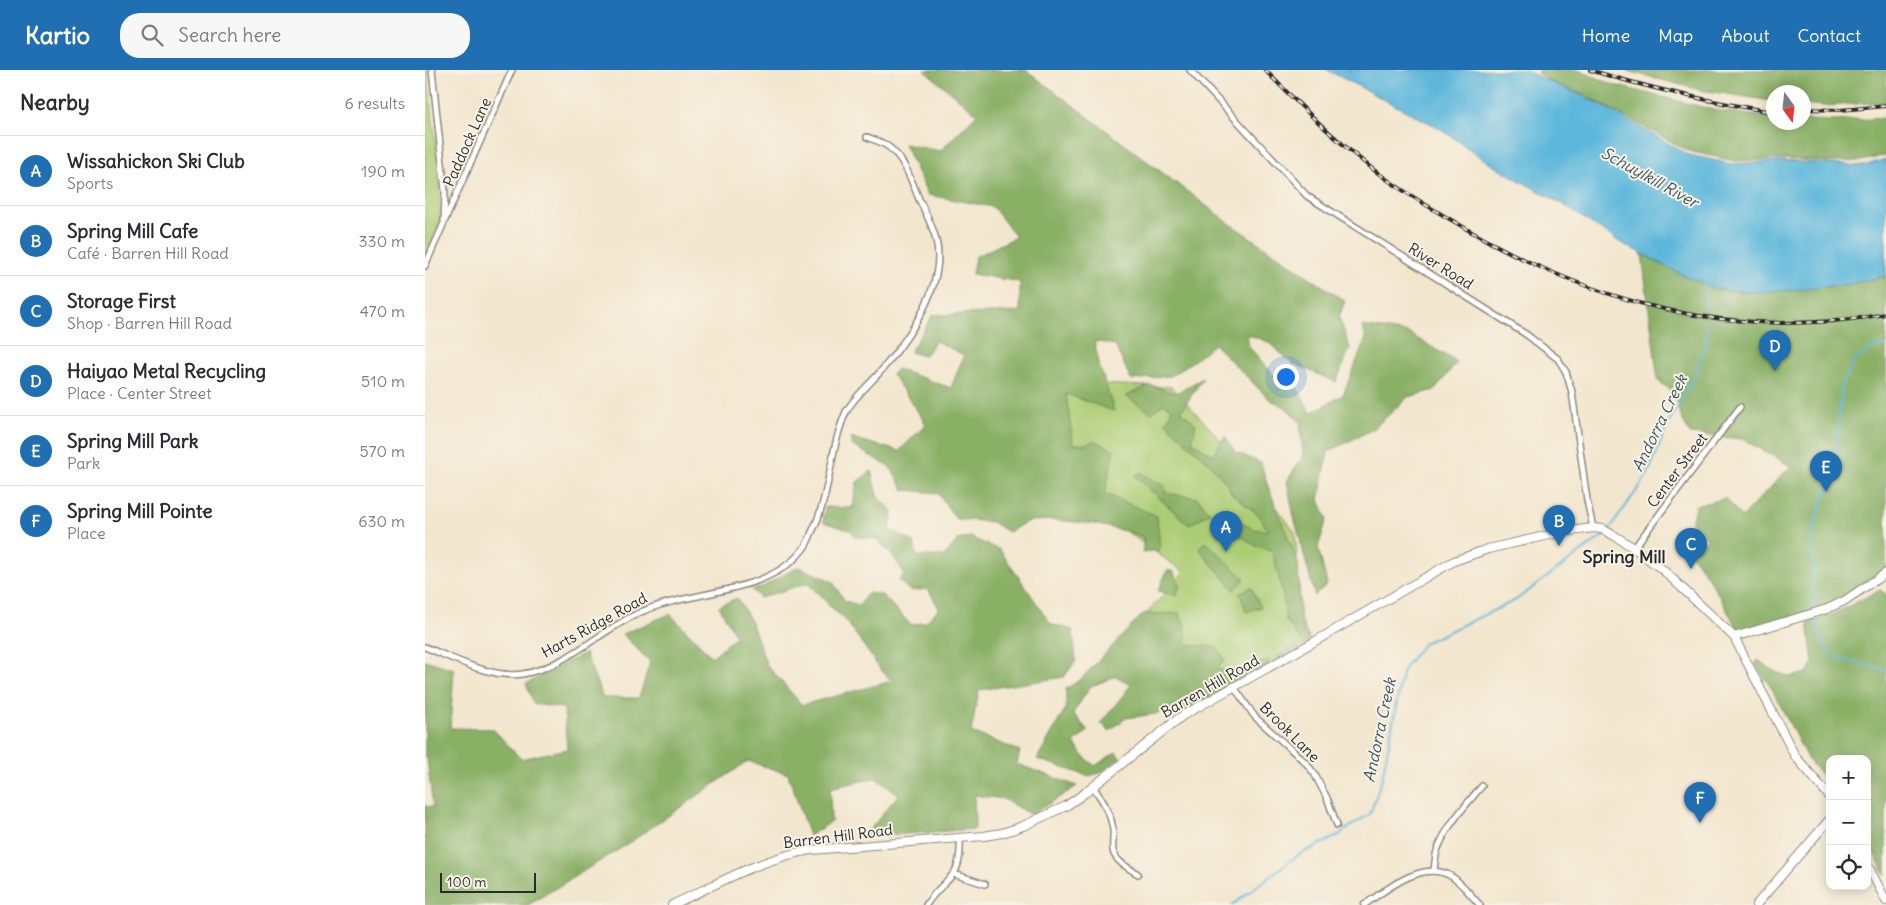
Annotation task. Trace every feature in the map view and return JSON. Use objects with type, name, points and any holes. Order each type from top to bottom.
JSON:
[{"type":"street","points":[[432,70],[445,192],[444,223]]},
{"type":"street","name":"Paddock Lane","points":[[425,266],[512,70]]},
{"type":"street","name":"River Road","points":[[1190,70],[1307,196],[1527,335],[1558,359],[1572,392],[1587,500],[1593,528]]},
{"type":"street","name":"Harts Ridge Road","points":[[425,647],[473,666],[497,672],[521,674],[540,669],[561,660],[638,613],[658,604],[727,590],[764,578],[783,567],[804,548],[821,514],[840,430],[847,410],[889,361],[929,301],[937,266],[936,240],[907,172],[897,155],[885,144],[867,137]]},
{"type":"street","name":"Center Street","points":[[1634,548],[1740,407]]},
{"type":"street","name":"Barren Hill Road","points":[[672,905],[759,864],[789,854],[811,850],[996,834],[1023,826],[1058,810],[1093,787],[1176,719],[1460,558],[1487,548],[1572,530],[1593,528],[1605,530],[1634,548],[1663,570],[1734,637],[1795,756],[1826,792]]},
{"type":"street","points":[[1734,637],[1827,608],[1858,594],[1886,573]]},
{"type":"street","name":"Brook Lane","points":[[1234,687],[1255,717],[1305,762],[1314,773],[1327,798],[1337,825]]},
{"type":"street","points":[[1434,870],[1437,851],[1445,834],[1457,815],[1482,786]]},
{"type":"street","points":[[1093,787],[1105,803],[1109,815],[1113,830],[1113,853],[1122,864],[1138,874]]},
{"type":"street","points":[[1757,905],[1826,824]]},
{"type":"street","points":[[926,905],[954,874],[960,860],[960,838]]},
{"type":"street","points":[[1364,905],[1389,888],[1414,875],[1434,870],[1449,875],[1465,887],[1480,905]]},
{"type":"street","points":[[1871,872],[1886,901]]},
{"type":"street","points":[[954,874],[985,884]]},
{"type":"green space","points":[[425,70],[427,70],[439,171],[440,222],[425,257]]},
{"type":"green space","points":[[924,70],[1026,70],[1233,226],[1345,301],[1339,317],[1350,348],[1336,382],[1292,363],[1268,342],[1247,334],[1249,347],[1274,375],[1297,388],[1311,413],[1343,395],[1366,338],[1362,326],[1408,333],[1457,362],[1435,390],[1408,397],[1373,429],[1328,452],[1319,500],[1327,519],[1318,547],[1327,584],[1315,596],[1294,517],[1287,481],[1303,456],[1300,422],[1285,407],[1269,399],[1214,344],[1171,376],[1131,380],[1115,345],[1094,341],[1100,368],[1114,411],[1066,394],[1073,444],[1086,444],[1095,441],[1114,450],[1105,494],[1157,516],[1160,550],[1143,552],[1143,537],[1095,524],[1056,520],[1028,521],[1008,532],[992,522],[956,519],[938,493],[904,490],[890,467],[853,446],[851,438],[899,451],[926,424],[892,374],[897,369],[951,388],[964,355],[936,341],[924,356],[910,352],[933,315],[1020,312],[1020,282],[972,274],[975,257],[1016,237],[993,207],[928,195],[904,144],[940,151],[977,114]]},
{"type":"green space","points":[[1540,70],[1578,70],[1614,85],[1714,110],[1766,117],[1766,130],[1811,130],[1811,120],[1837,121],[1886,118],[1886,155],[1862,161],[1827,162],[1787,159],[1735,161],[1689,151],[1588,97],[1546,79],[1537,73]]},
{"type":"green space","points":[[1624,70],[1886,70],[1886,102],[1824,106],[1811,105],[1811,85],[1766,85],[1766,100],[1700,90]]},
{"type":"green space","points":[[1642,254],[1683,275],[1717,289],[1749,292],[1853,283],[1886,276],[1886,573],[1858,594],[1801,617],[1741,635],[1711,582],[1690,552],[1708,539],[1698,526],[1691,525],[1695,506],[1725,498],[1742,517],[1791,466],[1742,439],[1690,434],[1680,415],[1675,393],[1658,381]]},
{"type":"green space","points":[[1203,378],[1181,411],[1196,424],[1192,442],[1213,455],[1225,436],[1235,452],[1261,463],[1266,481],[1298,563],[1300,617],[1309,641],[1277,660],[1276,658],[1301,640],[1286,620],[1282,590],[1272,550],[1256,546],[1228,528],[1237,520],[1253,529],[1268,531],[1259,515],[1232,494],[1227,484],[1209,463],[1166,423],[1172,409],[1163,403],[1152,413],[1126,396],[1150,385],[1176,393]]},
{"type":"green space","points":[[1094,384],[1172,387],[1252,474],[1295,532],[1300,622],[1312,643],[1179,712],[1163,689],[1095,671],[1184,572],[1069,491],[1061,385]]},
{"type":"green space","points":[[871,471],[877,495],[893,511],[890,529],[914,542],[917,556],[944,556],[958,540],[970,537],[1000,550],[1051,624],[1073,630],[1076,661],[1064,677],[979,690],[971,732],[1020,751],[1017,764],[1077,786],[1031,815],[1003,799],[974,795],[975,829],[864,837],[899,794],[875,778],[830,788],[831,822],[809,836],[788,774],[748,761],[623,847],[528,905],[425,905],[425,806],[433,807],[427,758],[425,757],[425,660],[454,669],[450,728],[493,729],[521,759],[567,749],[564,708],[534,704],[526,684],[585,653],[603,698],[639,698],[650,662],[622,634],[670,614],[712,657],[736,636],[719,606],[737,598],[750,619],[767,665],[802,705],[892,681],[880,669],[850,626],[807,583],[760,598],[752,590],[762,587],[798,567],[832,581],[845,601],[859,605],[868,593],[882,595],[911,625],[926,622],[939,608],[928,589],[910,591],[899,581],[904,573],[895,559],[877,539],[855,537],[852,531],[823,522],[825,507],[852,508],[857,482]]},
{"type":"green space","points":[[1141,473],[1164,485],[1166,493],[1197,498],[1210,513],[1189,525],[1135,476]]},
{"type":"green space","points":[[1206,542],[1245,579],[1234,590],[1199,547]]},
{"type":"green space","points":[[1167,571],[1173,571],[1180,585],[1177,595],[1158,591]]},
{"type":"green space","points":[[1251,587],[1261,607],[1246,612],[1240,593]]},
{"type":"green space","points":[[1880,590],[1886,594],[1886,876],[1871,848],[1871,755],[1826,755],[1826,780],[1808,760],[1772,689],[1755,664],[1758,660],[1775,672],[1791,677],[1807,673],[1813,663],[1808,623],[1829,616]]},
{"type":"green space","points":[[1179,613],[1185,626],[1187,645],[1216,647],[1225,660],[1217,667],[1228,676],[1269,660],[1269,664],[1204,700],[1155,714],[1126,718],[1109,731],[1101,723],[1131,685],[1116,676],[1090,687],[1073,713],[1088,731],[1074,743],[1084,757],[1095,766],[1116,752],[1120,758],[1100,773],[1088,776],[1037,759],[1066,708],[1066,689],[1081,679],[1143,614]]},
{"type":"water","name":"Schuylkill River","points":[[1327,70],[1527,70],[1596,102],[1689,155],[1732,164],[1781,161],[1863,166],[1886,159],[1886,276],[1849,284],[1798,290],[1749,292],[1717,289],[1683,275],[1621,243],[1562,204],[1492,165],[1441,129]]},
{"type":"waterway","name":"Andorra Creek","points":[[1704,281],[1708,309]]},
{"type":"waterway","name":"Andorra Creek","points":[[1609,530],[1647,476],[1668,424],[1695,376],[1705,346],[1707,321]]},
{"type":"waterway","points":[[1813,610],[1812,545],[1816,518],[1827,489],[1837,446],[1842,383],[1855,361],[1872,348],[1886,345]]},
{"type":"waterway","name":"Andorra Creek","points":[[1232,905],[1298,855],[1338,836],[1370,814],[1382,779],[1403,670],[1424,643],[1516,600],[1607,533]]},
{"type":"waterway","points":[[1814,617],[1823,643],[1835,658],[1886,670]]},
{"type":"railway","points":[[1265,70],[1326,130],[1375,171],[1407,194],[1504,249],[1555,274],[1607,293],[1661,308],[1715,318],[1771,323],[1828,321],[1886,314]]},
{"type":"railway","points":[[1590,70],[1681,94],[1766,111]]},
{"type":"railway","points":[[1811,109],[1840,110],[1886,106]]},
{"type":"place","name":"Haiyao Metal Recycling","points":[[1775,371]]},
{"type":"place","name":"Spring Mill Park","points":[[1826,492]]},
{"type":"place","name":"Spring Mill Cafe","points":[[1559,546]]},
{"type":"place","name":"Wissahickon Ski Club","points":[[1226,552]]},
{"type":"place","name":"Storage First","points":[[1691,569]]},
{"type":"place","name":"Spring Mill Pointe","points":[[1700,823]]},
{"type":"district","name":"Spring Mill","points":[[1624,556]]}]
